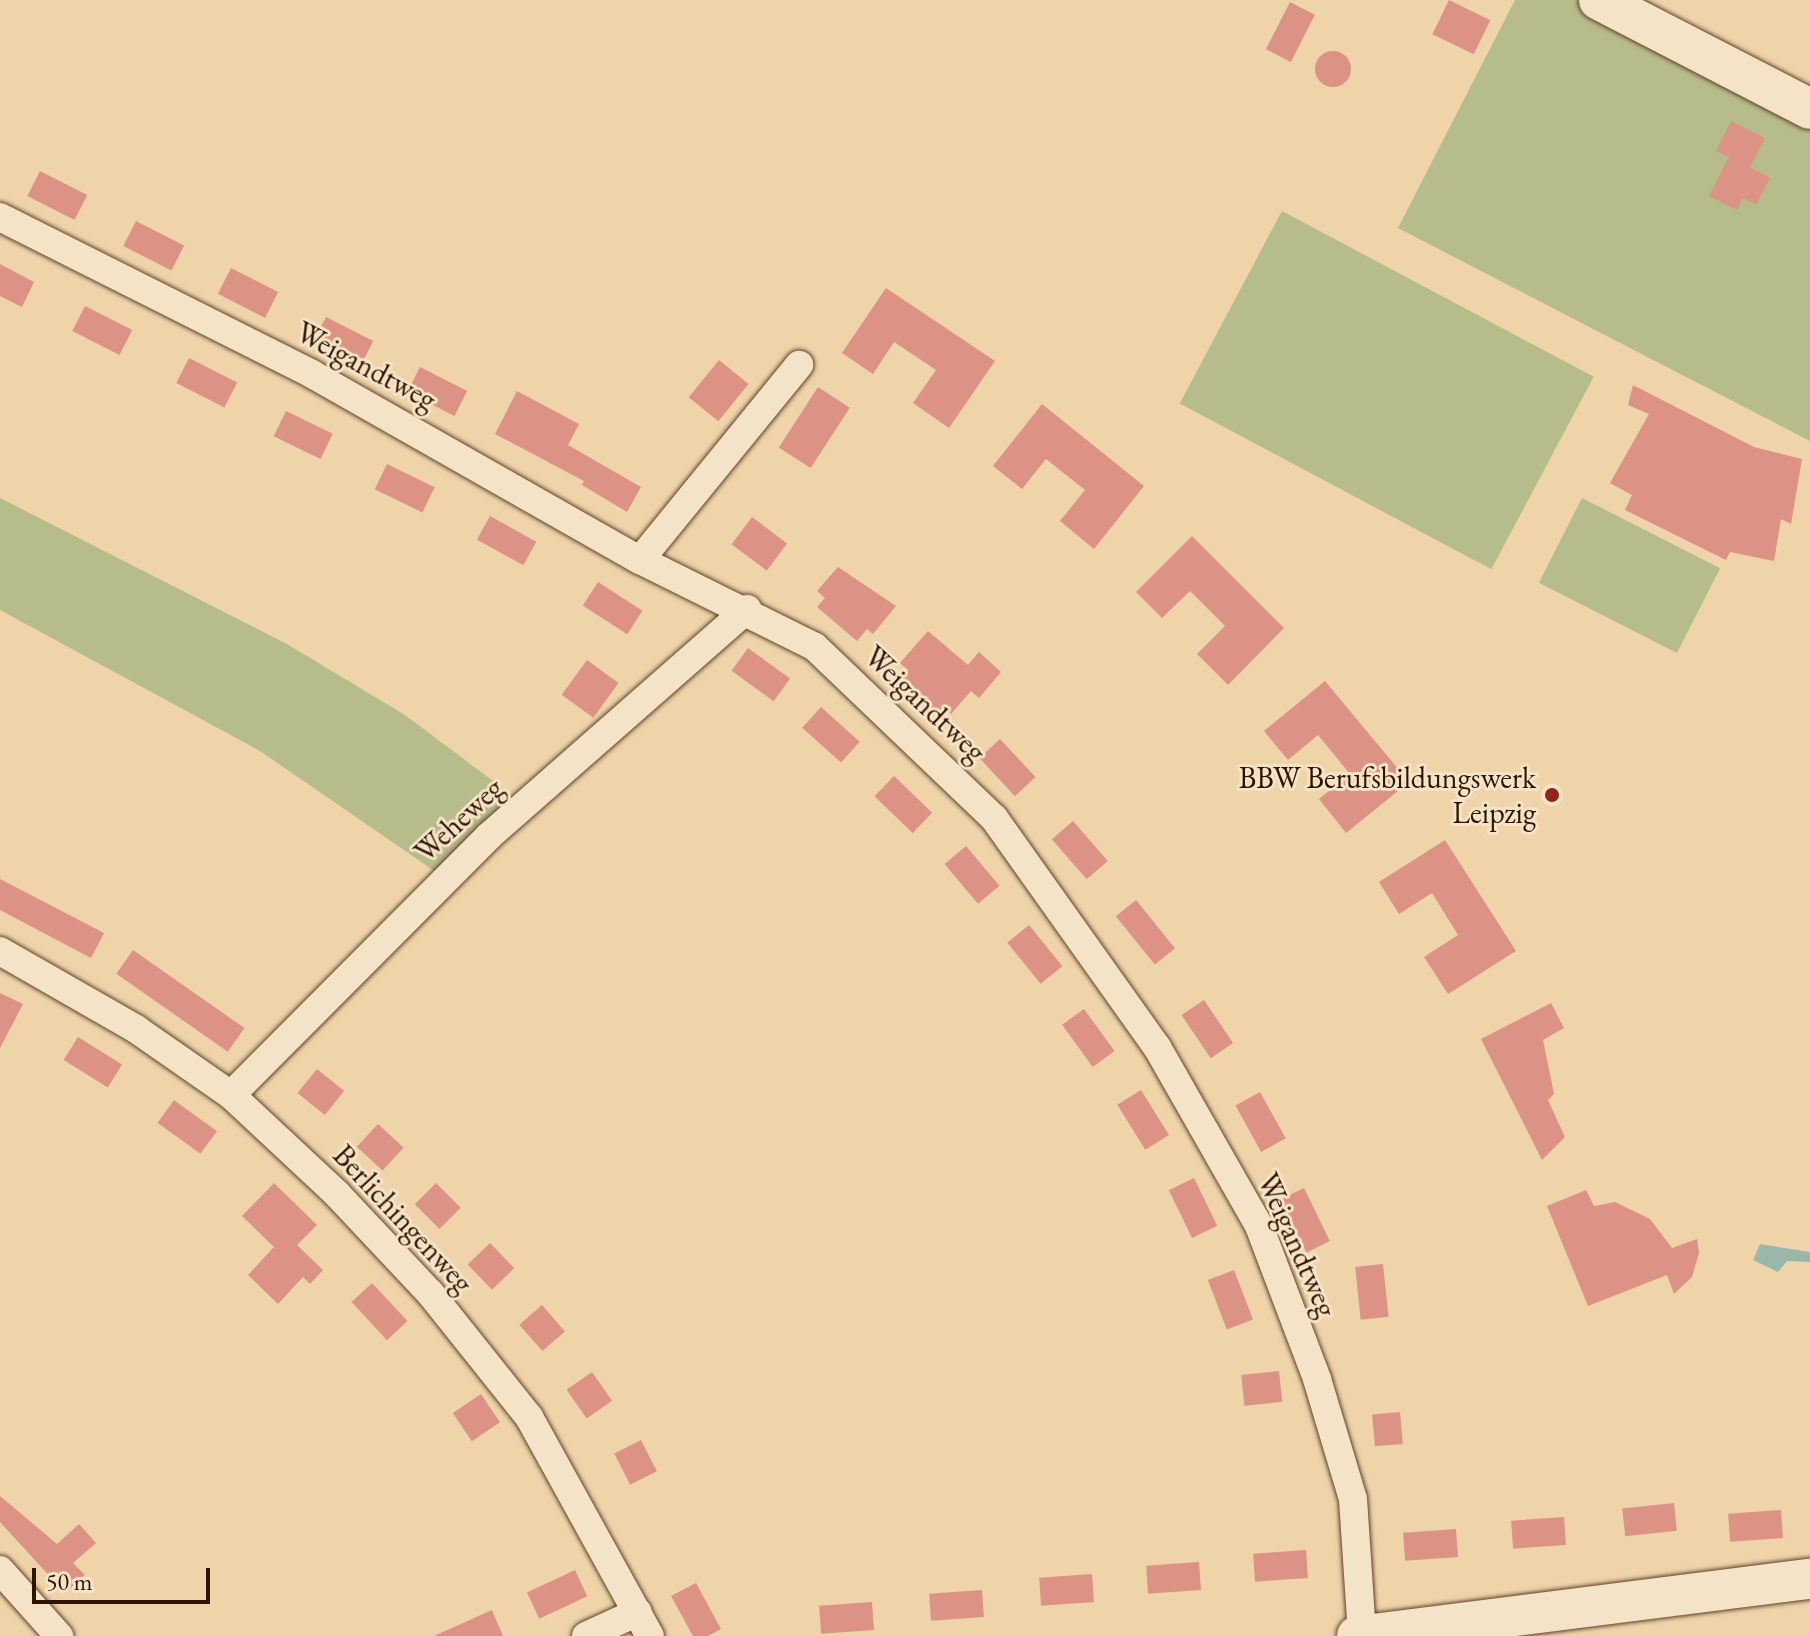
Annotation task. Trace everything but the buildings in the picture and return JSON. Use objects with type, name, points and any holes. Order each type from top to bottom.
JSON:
[{"type":"main road","points":[[1599,0],[1810,109]]},
{"type":"main road","points":[[1360,1636],[1810,1579]]},
{"type":"street","name":"Weigandtweg","points":[[0,217],[312,374],[640,560],[747,609],[815,647],[994,818],[1157,1047],[1259,1226],[1317,1379],[1353,1499],[1360,1636]]},
{"type":"street","points":[[640,560],[799,365]]},
{"type":"street","name":"Weheweg","points":[[231,1095],[489,836],[747,609]]},
{"type":"street","name":"Berlichingenweg","points":[[0,951],[136,1029],[231,1095],[337,1194],[430,1293],[529,1417],[644,1624]]},
{"type":"street","points":[[0,1570],[59,1636]]},
{"type":"street","points":[[586,1636],[644,1624]]},
{"type":"green space","points":[[1515,0],[1579,0],[1810,127],[1810,441],[1398,228]]},
{"type":"green space","points":[[1282,211],[1594,377],[1491,569],[1180,403]]},
{"type":"green space","points":[[0,498],[287,644],[405,715],[525,805],[446,879],[260,751],[0,610]]},
{"type":"green space","points":[[1582,498],[1720,568],[1677,653],[1539,583]]},
{"type":"shaded area","points":[[1760,1244],[1810,1252],[1810,1262],[1787,1261],[1778,1272],[1753,1260]]},
{"type":"place","name":"BBW Berufsbildungswerk Leipzig","points":[[1552,795]]}]
